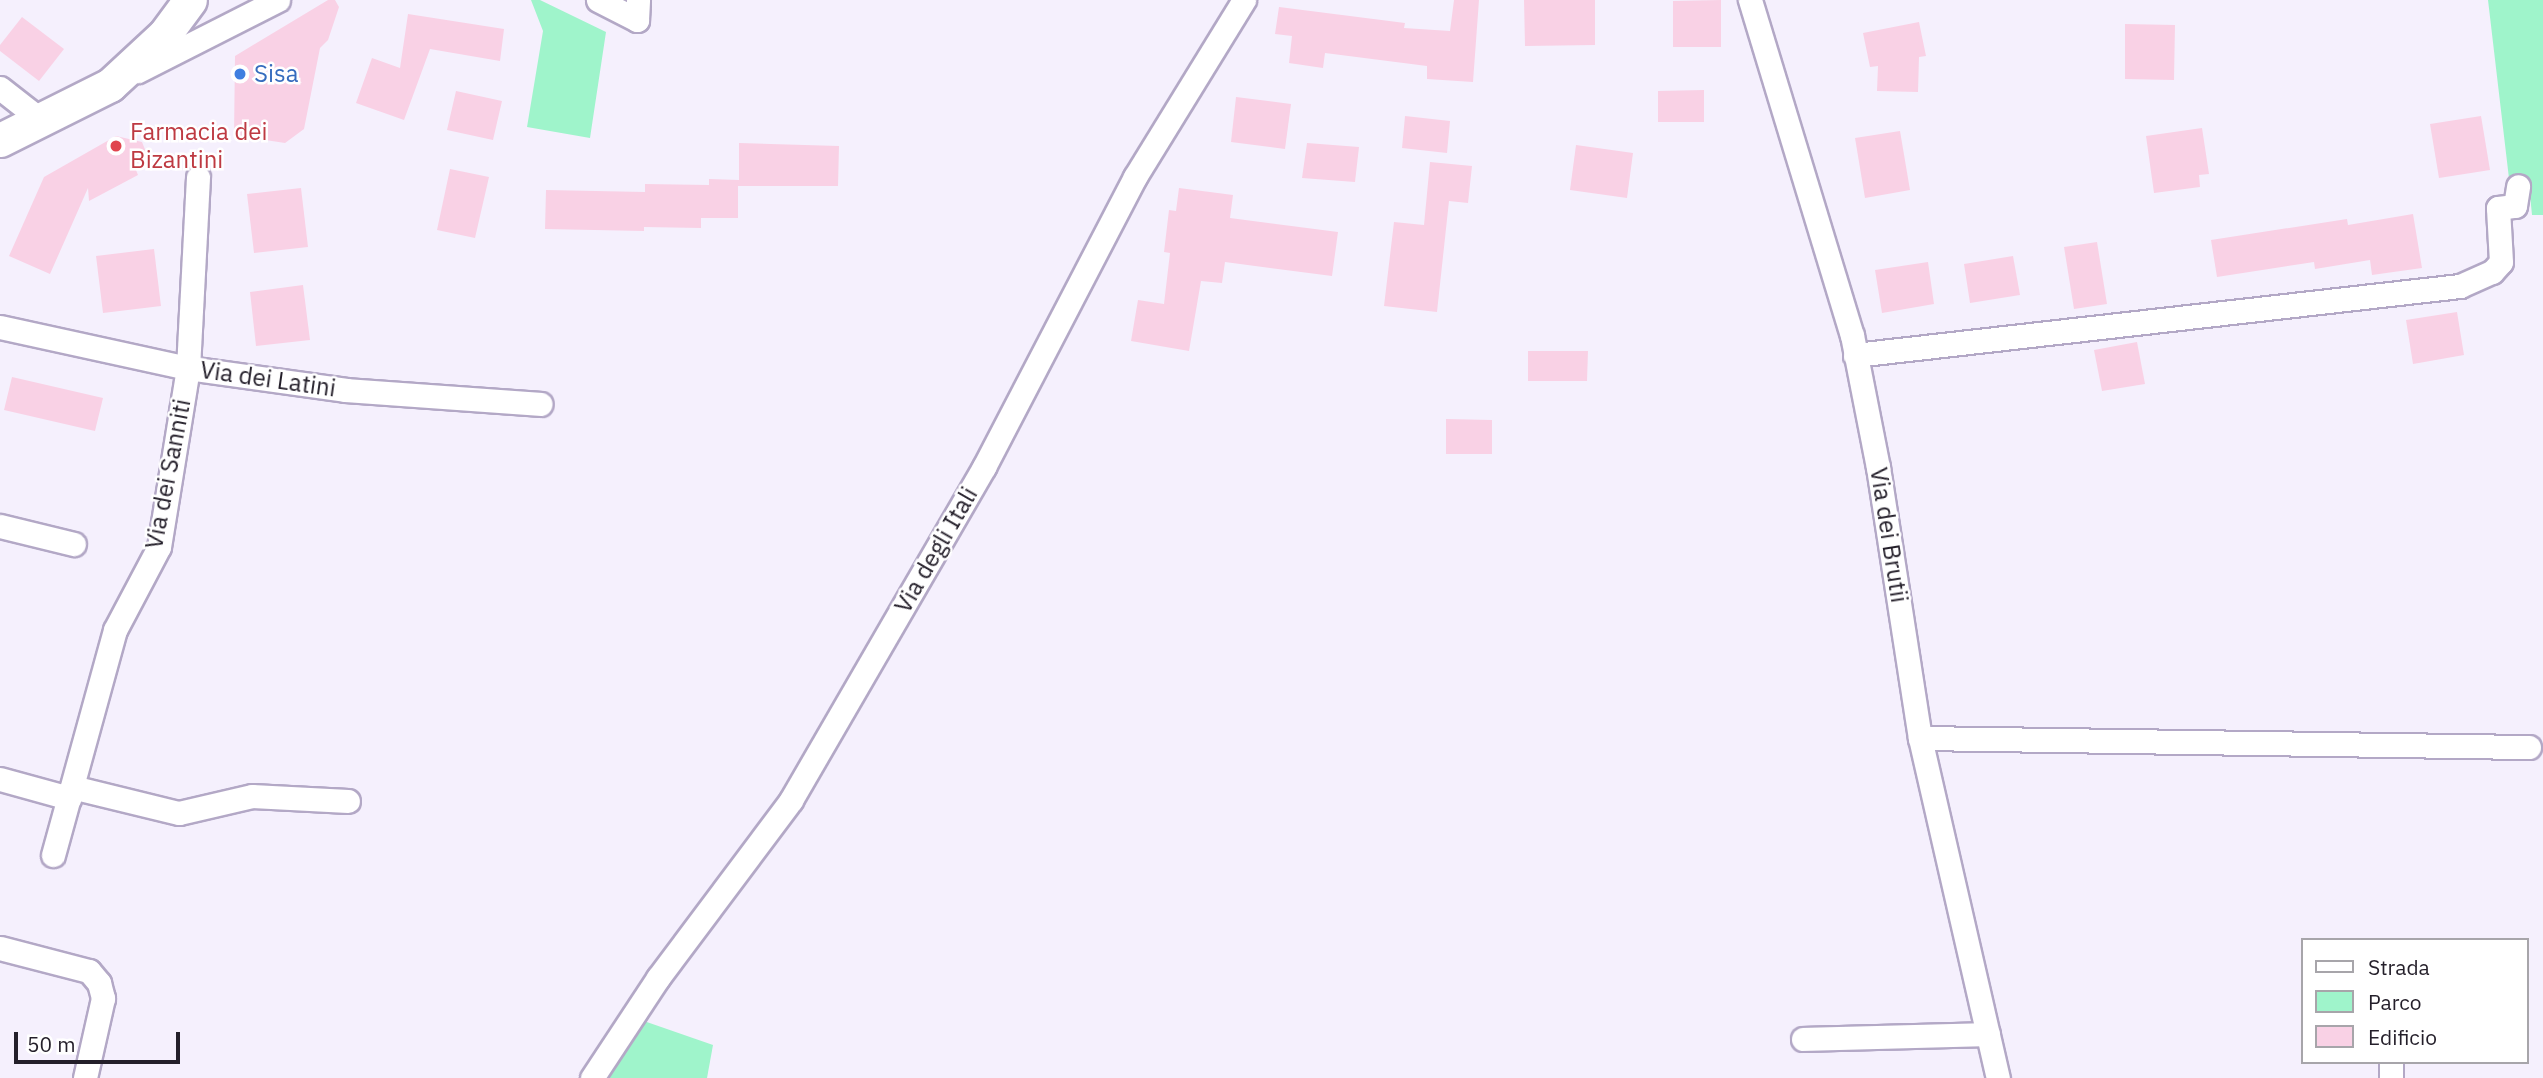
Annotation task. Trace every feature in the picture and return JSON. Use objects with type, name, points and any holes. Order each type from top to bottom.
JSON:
[{"type":"street","points":[[110,85],[165,34],[190,0]]},
{"type":"street","points":[[0,140],[278,0]]},
{"type":"street","points":[[598,0],[637,20],[638,0]]},
{"type":"street","name":"Via degli Itali","points":[[592,1078],[658,978],[791,800],[984,467],[1135,177],[1244,0]]},
{"type":"street","name":"Via dei Brutii","points":[[1751,0],[1848,322],[1878,467],[1920,738],[1998,1078]]},
{"type":"street","points":[[0,88],[41,120]]},
{"type":"street","name":"Via dei Sanniti","points":[[53,855],[115,630],[159,547],[188,368],[198,177]]},
{"type":"street","points":[[1855,355],[2460,286],[2491,272],[2501,261],[2498,208],[2515,206],[2518,186]]},
{"type":"street","name":"Via dei Latini","points":[[0,327],[188,368],[346,390],[540,404]]},
{"type":"street","points":[[0,526],[74,544]]},
{"type":"street","points":[[1920,738],[2529,747]]},
{"type":"street","points":[[0,779],[179,813],[252,796],[348,801]]},
{"type":"street","points":[[0,948],[89,971],[99,983],[103,998],[85,1078]]},
{"type":"street","points":[[1803,1039],[1988,1034]]},
{"type":"green space","points":[[531,0],[540,0],[606,32],[590,138],[527,127],[543,31]]},
{"type":"green space","points":[[2488,0],[2543,0],[2543,215],[2532,215],[2529,185],[2510,187]]},
{"type":"green space","points":[[641,1020],[713,1045],[707,1078],[606,1078]]},
{"type":"building","points":[[328,0],[335,0],[339,7],[328,40],[320,48],[304,129],[285,143],[234,135],[235,56]]},
{"type":"building","points":[[1454,0],[1479,0],[1473,82],[1427,79],[1427,66],[1325,53],[1323,68],[1289,63],[1292,36],[1275,34],[1279,7],[1405,23],[1404,28],[1450,31]]},
{"type":"building","points":[[1524,0],[1595,0],[1595,45],[1525,46]]},
{"type":"building","points":[[1721,0],[1721,47],[1673,47],[1673,1]]},
{"type":"building","points":[[408,14],[504,29],[500,61],[430,49],[404,120],[356,103],[372,58],[400,68]]},
{"type":"building","points":[[22,17],[64,49],[39,81],[0,51],[0,45]]},
{"type":"building","points":[[1919,22],[1926,56],[1919,57],[1918,92],[1877,91],[1878,66],[1870,67],[1863,33]]},
{"type":"building","points":[[2125,24],[2175,25],[2174,80],[2125,79]]},
{"type":"building","points":[[1704,90],[1704,122],[1658,122],[1658,91]]},
{"type":"building","points":[[456,91],[502,101],[493,140],[447,130]]},
{"type":"building","points":[[1236,97],[1291,104],[1285,149],[1231,142]]},
{"type":"building","points":[[1405,116],[1450,121],[1447,153],[1402,148]]},
{"type":"building","points":[[2481,116],[2490,170],[2439,178],[2430,124]]},
{"type":"building","points":[[2202,128],[2209,174],[2199,175],[2200,187],[2154,193],[2146,136]]},
{"type":"building","points":[[1900,131],[1910,190],[1865,198],[1855,138]]},
{"type":"building","points":[[116,136],[142,142],[148,157],[134,165],[138,175],[89,201],[88,188],[50,274],[9,256],[44,177]]},
{"type":"building","points":[[739,143],[839,146],[838,186],[738,186],[738,218],[701,218],[701,228],[644,227],[644,231],[545,229],[546,190],[645,192],[645,184],[709,185],[709,179],[739,180]]},
{"type":"building","points":[[1307,143],[1359,147],[1355,182],[1302,178]]},
{"type":"building","points":[[1576,145],[1633,153],[1627,198],[1570,190]]},
{"type":"building","points":[[1430,162],[1472,166],[1468,203],[1449,201],[1437,312],[1384,306],[1394,222],[1424,225]]},
{"type":"building","points":[[450,169],[489,177],[475,238],[437,230]]},
{"type":"building","points":[[301,188],[308,247],[254,253],[247,194]]},
{"type":"building","points":[[1179,188],[1233,195],[1230,218],[1338,232],[1332,276],[1225,262],[1222,283],[1201,281],[1189,351],[1131,341],[1138,300],[1164,304],[1170,253],[1164,252],[1169,210],[1176,211]]},
{"type":"building","points":[[2413,214],[2422,268],[2372,275],[2370,260],[2315,269],[2314,262],[2217,277],[2211,240],[2347,219],[2348,225]]},
{"type":"building","points":[[2097,242],[2107,304],[2074,309],[2064,247]]},
{"type":"building","points":[[154,249],[161,306],[103,313],[96,256]]},
{"type":"building","points":[[2013,256],[2020,295],[1970,303],[1964,264]]},
{"type":"building","points":[[1928,262],[1934,304],[1882,313],[1875,270]]},
{"type":"building","points":[[303,285],[310,340],[256,346],[250,292]]},
{"type":"building","points":[[2457,312],[2464,355],[2413,364],[2406,320]]},
{"type":"building","points":[[2137,342],[2145,384],[2102,391],[2094,350]]},
{"type":"building","points":[[1528,351],[1588,351],[1587,381],[1528,381]]},
{"type":"building","points":[[12,377],[103,398],[95,431],[4,410]]},
{"type":"building","points":[[1446,419],[1492,420],[1492,454],[1446,454]]},
{"type":"place","name":"Sisa","points":[[240,74]]},
{"type":"place","name":"Farmacia dei Bizantini","points":[[116,146]]}]
